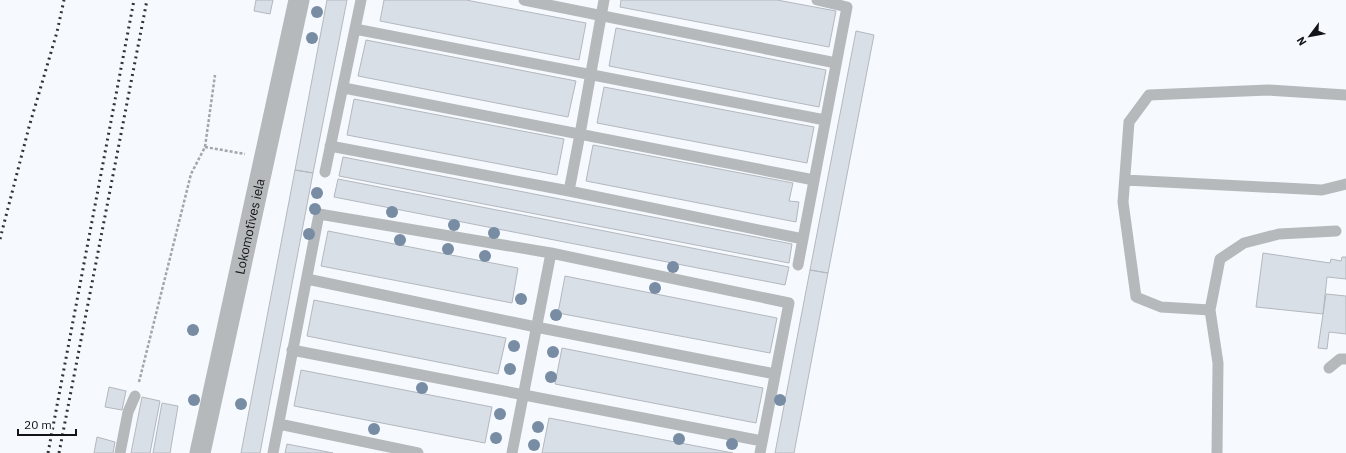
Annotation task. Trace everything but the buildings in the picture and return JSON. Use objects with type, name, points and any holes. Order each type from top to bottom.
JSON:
[{"type":"street","name":"Lokomotīves iela","points":[[200,453],[299,0]]},
{"type":"lane","points":[[325,172],[344,88],[361,0]]},
{"type":"lane","points":[[524,0],[836,62]]},
{"type":"lane","points":[[568,191],[580,134],[604,0]]},
{"type":"lane","points":[[798,265],[847,7],[817,0]]},
{"type":"lane","points":[[355,29],[826,120]]},
{"type":"lane","points":[[344,88],[814,180]]},
{"type":"lane","points":[[1210,310],[1161,307],[1136,297],[1123,202],[1129,122],[1149,95],[1268,90],[1346,95]]},
{"type":"lane","points":[[330,146],[568,191],[803,239]]},
{"type":"lane","points":[[1125,180],[1322,190],[1346,184]]},
{"type":"lane","points":[[273,453],[292,350],[308,279],[319,214],[551,254],[789,303],[760,453]]},
{"type":"lane","points":[[1217,453],[1218,363],[1210,310],[1220,259],[1244,244],[1279,234],[1336,231]]},
{"type":"lane","points":[[512,453],[551,254]]},
{"type":"lane","points":[[308,279],[536,327],[775,374]]},
{"type":"lane","points":[[292,350],[762,441]]},
{"type":"lane","points":[[1328,368],[1340,359],[1346,359]]},
{"type":"lane","points":[[120,453],[128,412],[135,396]]},
{"type":"lane","points":[[279,424],[418,453]]},
{"type":"path","points":[[135,396],[191,174],[205,147],[215,74]]},
{"type":"path","points":[[205,147],[265,157]]},
{"type":"railway","points":[[0,239],[29,127],[57,32],[64,0]]},
{"type":"railway","points":[[48,453],[134,0]]},
{"type":"railway","points":[[59,453],[147,0]]}]
